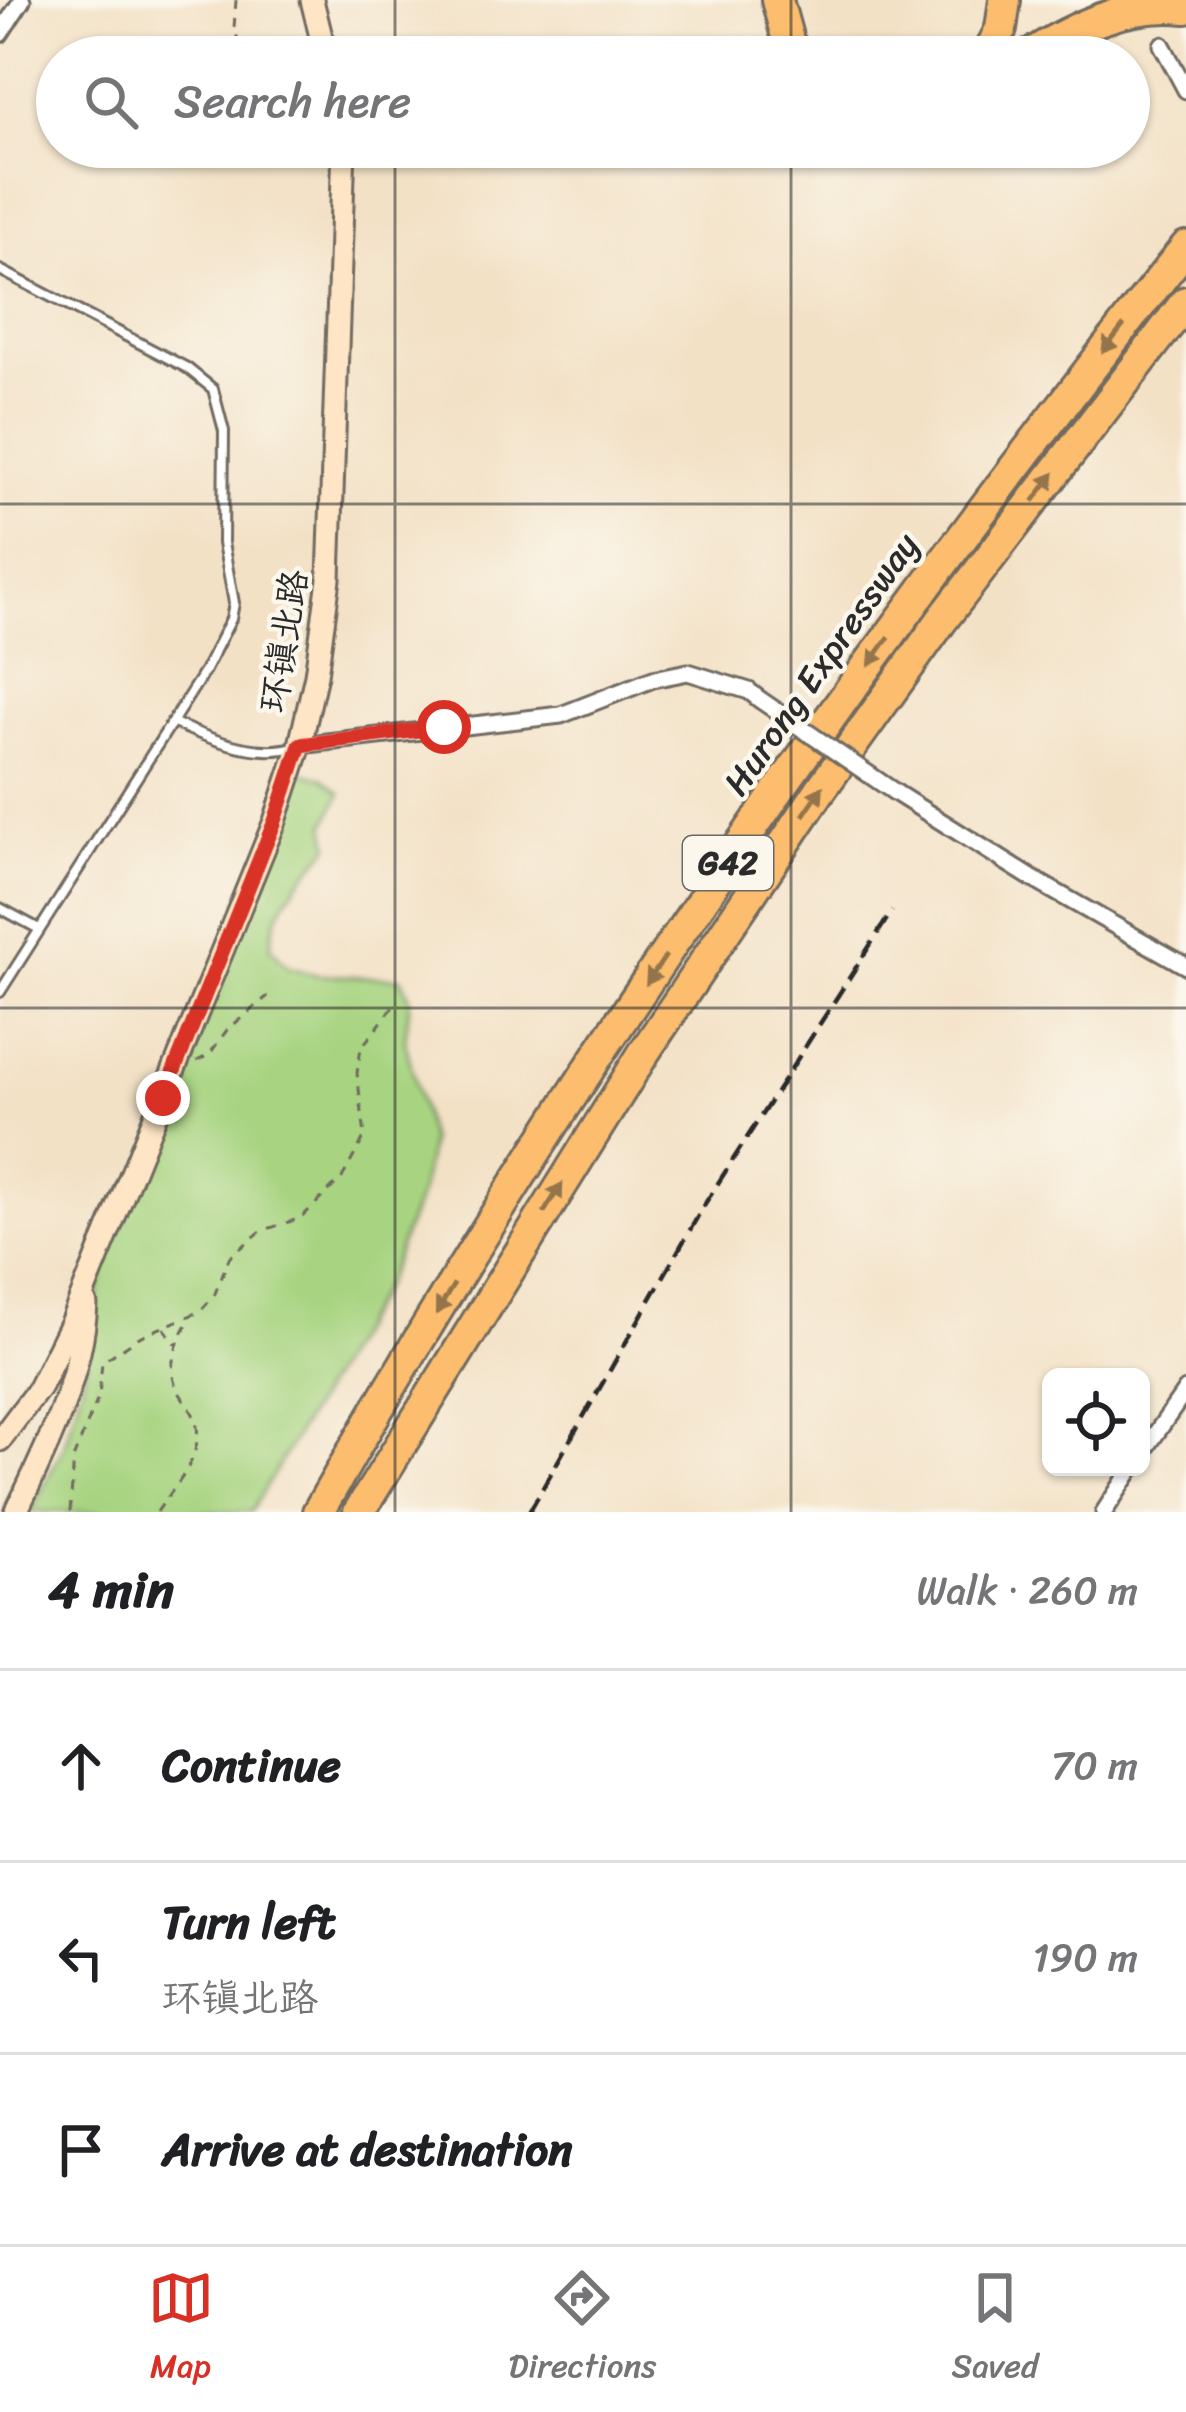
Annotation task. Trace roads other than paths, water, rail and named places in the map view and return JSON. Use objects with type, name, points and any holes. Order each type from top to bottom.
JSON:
[{"type":"highway","points":[[763,0],[770,36]]},
{"type":"highway","points":[[777,0],[787,36]]},
{"type":"highway","points":[[998,36],[1005,0]]},
{"type":"highway","points":[[1060,36],[1105,17],[1186,8]]},
{"type":"highway","name":"Hurong Expressway","points":[[319,1512],[588,1070],[739,848],[955,543],[1186,248]]},
{"type":"highway","name":"Hurong Expressway","points":[[359,1512],[645,1051],[820,789],[1186,302]]},
{"type":"highway","points":[[1119,389],[1186,323]]},
{"type":"street","points":[[0,34],[22,0]]},
{"type":"street","points":[[312,0],[321,36]]},
{"type":"street","points":[[1162,45],[1186,90]]},
{"type":"street","name":"环镇北路","points":[[0,1440],[39,1388],[87,1283],[275,821],[300,745],[316,675],[329,579],[343,168]]},
{"type":"street","points":[[300,745],[561,715],[653,680],[688,672],[749,691],[896,793],[1033,879],[1186,966]]},
{"type":"street","points":[[16,1512],[61,1414],[85,1325],[87,1283]]},
{"type":"street","points":[[1150,1443],[1186,1390]]},
{"type":"street","points":[[1104,1512],[1127,1476]]},
{"type":"lane","points":[[0,270],[187,368],[214,389],[221,407],[223,543],[234,603],[231,619],[204,672],[0,992]]},
{"type":"lane","points":[[172,722],[208,739],[277,752],[300,745]]},
{"type":"lane","points":[[0,908],[39,929]]},
{"type":"railway","points":[[529,1512],[706,1202],[892,911]]}]
